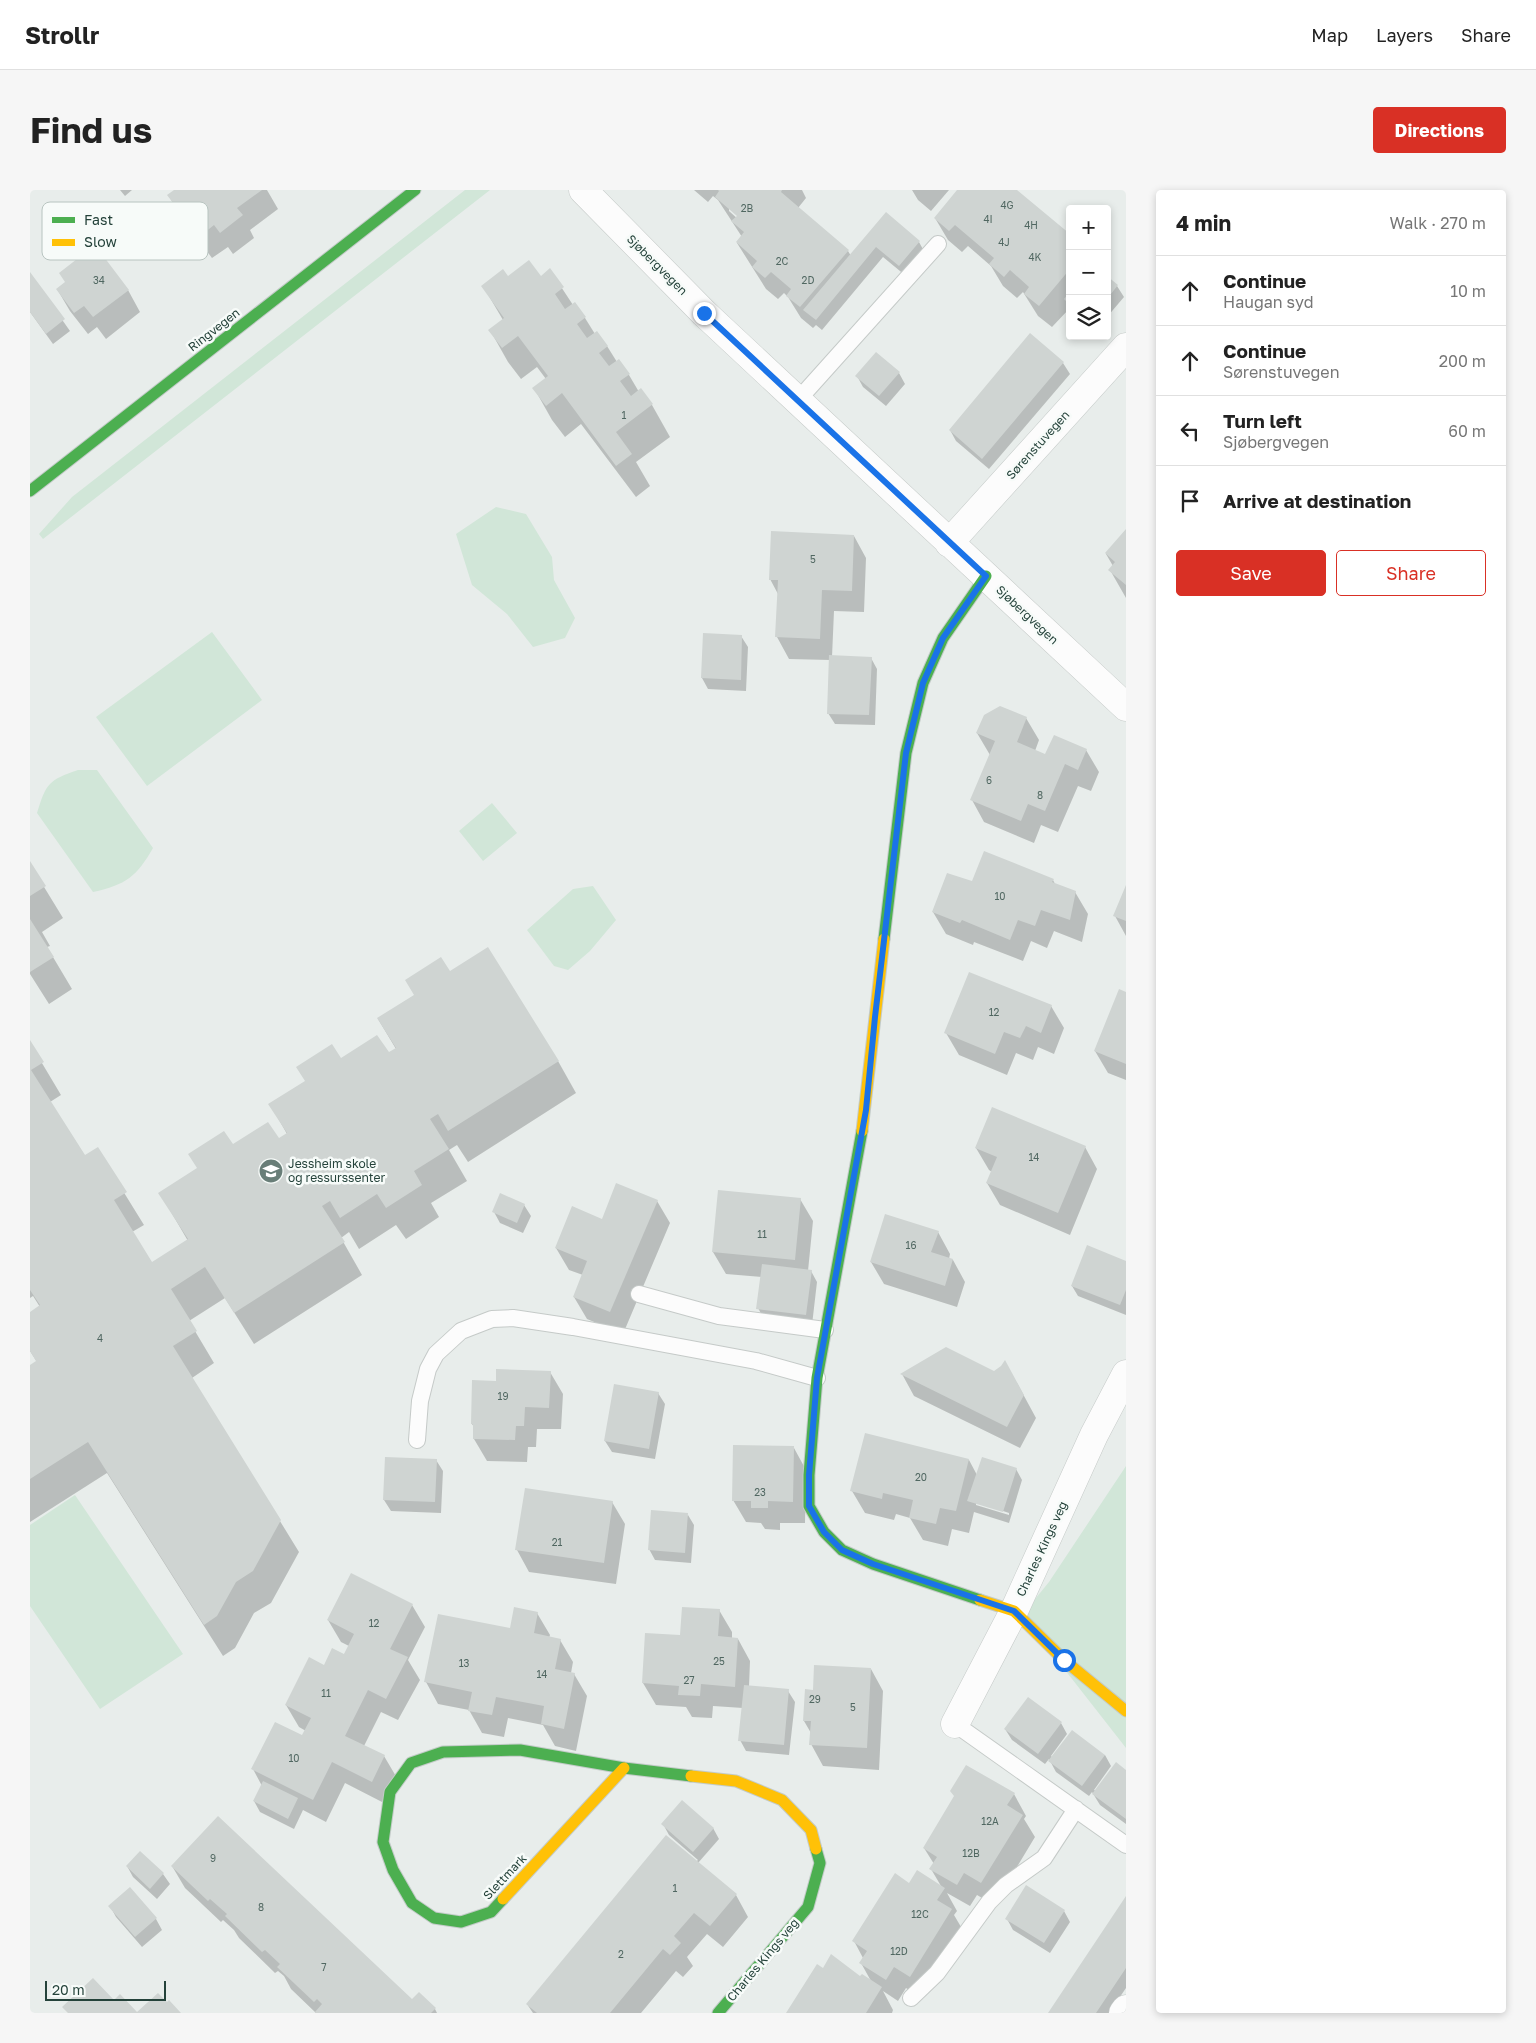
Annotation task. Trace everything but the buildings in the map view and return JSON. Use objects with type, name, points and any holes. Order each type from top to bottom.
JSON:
[{"type":"street","name":"Ringvegen","points":[[30,491],[415,190]]},
{"type":"street","name":"Sjøbergvegen","points":[[583,190],[704,313],[1126,707]]},
{"type":"street","name":"Sørenstuvegen","points":[[950,543],[1126,348]]},
{"type":"street","points":[[986,576],[943,638],[923,683],[906,753],[866,1110],[817,1378],[809,1475],[809,1506],[824,1532],[842,1550],[873,1564],[1014,1611],[1064,1660],[1126,1711]]},
{"type":"street","name":"Charles Kings veg","points":[[955,1724],[1014,1611],[1094,1435],[1126,1374]]},
{"type":"street","name":"Slettmark","points":[[624,1768],[491,1912],[461,1922],[434,1918],[412,1903],[393,1870],[383,1842],[390,1792],[411,1763],[443,1752],[520,1750],[624,1768],[736,1781],[782,1800],[811,1830],[820,1863],[808,1907]]},
{"type":"street","name":"Charles Kings veg","points":[[718,2013],[808,1907]]},
{"type":"street","points":[[1123,2013],[1126,2009]]},
{"type":"lane","points":[[798,400],[938,244]]},
{"type":"lane","points":[[639,1294],[719,1316],[825,1330]]},
{"type":"lane","points":[[417,1440],[420,1401],[428,1368],[436,1354],[461,1331],[492,1319],[513,1318],[573,1327],[756,1361],[817,1378]]},
{"type":"lane","points":[[955,1724],[1126,1844]]},
{"type":"lane","points":[[911,1998],[937,1973],[989,1902],[1006,1884],[1044,1858],[1076,1809]]},
{"type":"green space","points":[[465,190],[490,190],[43,539],[39,534],[72,497]]},
{"type":"green space","points":[[496,507],[526,514],[552,557],[554,580],[575,618],[565,638],[533,647],[507,614],[472,585],[456,534]]},
{"type":"green space","points":[[212,632],[262,700],[147,786],[96,717]]},
{"type":"green space","points":[[78,770],[97,770],[153,848],[142,866],[129,878],[114,886],[93,892],[37,813],[43,795],[50,784]]},
{"type":"green space","points":[[492,803],[517,833],[483,861],[459,831]]},
{"type":"green space","points":[[593,886],[616,920],[590,951],[568,970],[554,966],[527,930],[573,889]]},
{"type":"green space","points":[[1126,1466],[1126,1748],[1022,1615],[1049,1582]]},
{"type":"green space","points":[[75,1495],[183,1654],[100,1709],[30,1606],[30,1525]]},
{"type":"traffic: fast","points":[[30,491],[415,190]]},
{"type":"traffic: fast","points":[[884,939],[906,753],[923,683],[943,638],[986,576]]},
{"type":"traffic: fast","points":[[862,1131],[817,1378],[809,1475],[809,1506],[824,1532],[842,1550],[873,1564],[980,1600]]},
{"type":"traffic: fast","points":[[503,1899],[491,1912],[461,1922],[434,1918],[412,1903],[393,1870],[383,1842],[390,1792],[411,1763],[443,1752],[520,1750],[624,1768],[691,1776]]},
{"type":"traffic: fast","points":[[718,2013],[808,1907],[820,1863],[816,1849]]},
{"type":"traffic: slow","points":[[862,1131],[884,939]]},
{"type":"traffic: slow","points":[[980,1600],[1014,1611],[1064,1660],[1126,1711]]},
{"type":"traffic: slow","points":[[503,1899],[624,1768]]},
{"type":"traffic: slow","points":[[691,1776],[736,1781],[782,1800],[811,1830],[816,1849]]},
{"type":"place","name":"Jessheim skole og ressurssenter","points":[[271,1171]]},
{"type":"route","points":[[704,313],[986,576],[943,638],[923,683],[906,753],[866,1110],[817,1378],[809,1475],[809,1506],[824,1532],[842,1550],[873,1564],[1014,1611],[1064,1660]]}]
